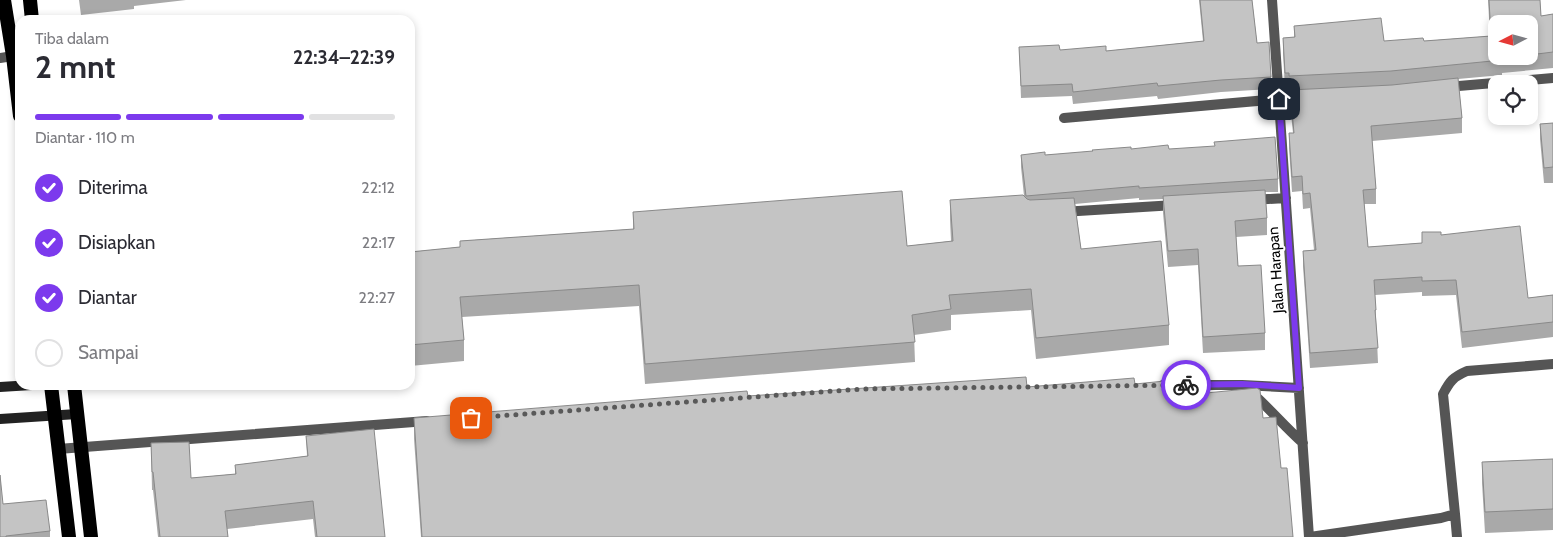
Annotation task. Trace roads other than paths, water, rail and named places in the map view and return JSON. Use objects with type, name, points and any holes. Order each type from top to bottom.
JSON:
[{"type":"highway","points":[[4,0],[7,57],[15,93]]},
{"type":"highway","points":[[30,0],[32,15]]},
{"type":"highway","points":[[51,390],[69,537]]},
{"type":"highway","points":[[75,390],[91,537]]},
{"type":"main road","points":[[0,387],[15,386]]},
{"type":"main road","points":[[0,419],[77,414]]},
{"type":"street","name":"Jalan Harapan","points":[[1272,0],[1310,537]]},
{"type":"street","points":[[1440,88],[1553,78]]},
{"type":"street","points":[[1064,118],[1279,99],[1314,98]]},
{"type":"street","points":[[1237,201],[1286,198]]},
{"type":"street","points":[[1050,213],[1188,204]]},
{"type":"street","points":[[1457,537],[1443,394],[1449,383],[1455,376],[1467,371],[1553,364]]},
{"type":"street","points":[[1154,386],[1242,384],[1299,388]]},
{"type":"street","points":[[1242,384],[1270,410],[1280,423],[1303,443]]},
{"type":"street","points":[[58,449],[436,420]]},
{"type":"street","points":[[1310,537],[1417,522],[1455,514]]}]
